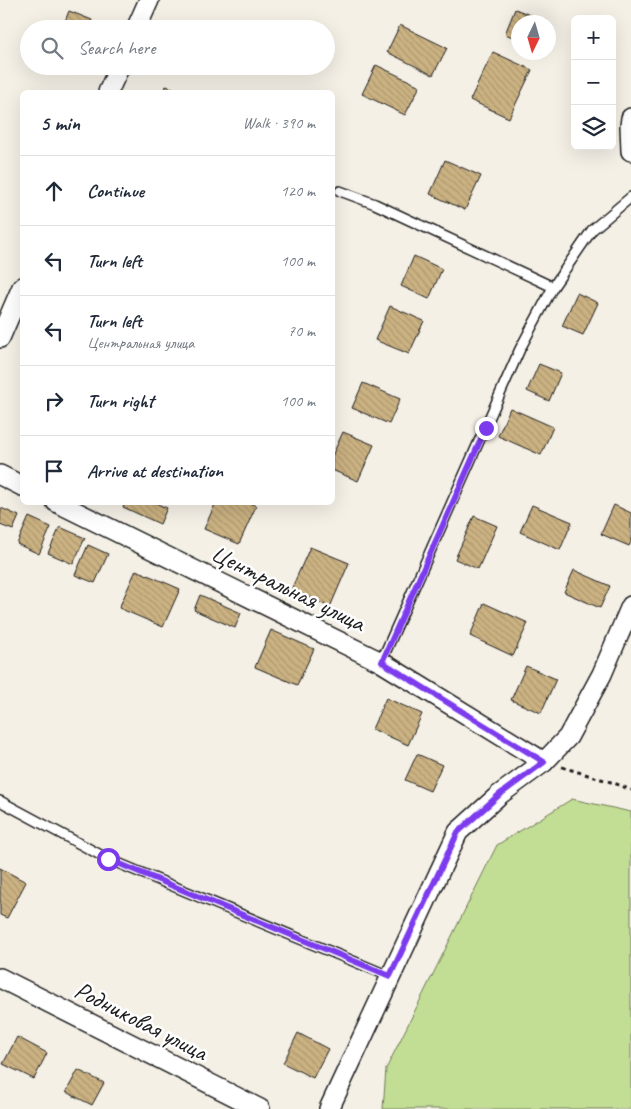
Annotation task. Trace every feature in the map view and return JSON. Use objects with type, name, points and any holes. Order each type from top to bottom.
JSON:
[{"type":"street","points":[[140,20],[149,0]]},
{"type":"street","points":[[109,90],[116,75]]},
{"type":"street","points":[[631,118],[631,151]]},
{"type":"street","points":[[0,338],[20,292]]},
{"type":"street","points":[[0,476],[20,485]]},
{"type":"street","name":"Центральная улица","points":[[62,505],[382,662],[544,762]]},
{"type":"street","points":[[329,1109],[458,832],[499,795],[544,762],[568,737],[602,674],[631,606]]},
{"type":"street","name":"Родниковая улица","points":[[0,978],[260,1109]]},
{"type":"lane","points":[[340,191],[375,204],[553,287]]},
{"type":"lane","points":[[382,662],[520,349],[553,287],[592,230],[631,197]]},
{"type":"lane","points":[[0,801],[108,859],[390,976]]},
{"type":"path","points":[[544,762],[631,790]]},
{"type":"green space","points":[[572,799],[631,812],[631,1109],[383,1109],[386,1069],[497,845]]},
{"type":"building","points":[[515,9],[530,15],[513,15]]},
{"type":"building","points":[[69,11],[92,20],[66,20]]},
{"type":"building","points":[[511,19],[511,36],[505,34]]},
{"type":"building","points":[[400,25],[447,48],[433,75],[387,52]]},
{"type":"building","points":[[493,52],[532,70],[509,118],[470,100]]},
{"type":"building","points":[[376,65],[420,86],[405,115],[362,94]]},
{"type":"building","points":[[166,86],[179,90],[165,90]]},
{"type":"building","points":[[445,160],[481,176],[465,210],[430,194]]},
{"type":"building","points":[[414,256],[442,269],[429,299],[401,286]]},
{"type":"building","points":[[577,293],[598,303],[583,335],[562,326]]},
{"type":"building","points":[[390,306],[424,321],[409,354],[375,340]]},
{"type":"building","points":[[539,364],[561,373],[549,401],[527,391]]},
{"type":"building","points":[[363,383],[400,399],[389,424],[352,408]]},
{"type":"building","points":[[510,408],[553,427],[541,455],[498,436]]},
{"type":"building","points":[[343,432],[374,445],[358,481],[335,471],[335,449]]},
{"type":"building","points":[[124,505],[160,505],[167,508],[160,524],[123,507]]},
{"type":"building","points":[[215,505],[256,506],[239,544],[204,529]]},
{"type":"building","points":[[532,505],[572,522],[560,550],[520,532]]},
{"type":"building","points":[[614,505],[631,513],[631,542],[629,546],[601,534]]},
{"type":"building","points":[[1,508],[19,516],[13,530],[0,525]]},
{"type":"building","points":[[474,516],[497,526],[478,569],[455,559]]},
{"type":"building","points":[[29,517],[51,527],[39,554],[17,544]]},
{"type":"building","points":[[60,527],[85,538],[73,564],[48,553]]},
{"type":"building","points":[[88,545],[108,554],[95,583],[75,575]]},
{"type":"building","points":[[310,547],[349,563],[330,607],[291,590]]},
{"type":"building","points":[[136,570],[180,589],[163,627],[119,608]]},
{"type":"building","points":[[574,570],[610,586],[600,608],[564,592]]},
{"type":"building","points":[[200,595],[241,613],[235,628],[194,610]]},
{"type":"building","points":[[484,603],[528,623],[513,656],[470,636]]},
{"type":"building","points":[[271,630],[314,649],[297,685],[255,667]]},
{"type":"building","points":[[526,666],[556,679],[541,713],[511,700]]},
{"type":"building","points":[[386,698],[422,714],[408,745],[372,729]]},
{"type":"building","points":[[417,754],[442,765],[430,791],[405,780]]},
{"type":"building","points":[[0,868],[26,882],[7,918],[0,915]]},
{"type":"building","points":[[298,1033],[328,1049],[313,1078],[283,1063]]},
{"type":"building","points":[[17,1037],[47,1053],[34,1079],[3,1064]]},
{"type":"building","points":[[78,1070],[104,1083],[92,1105],[66,1092]]},
{"type":"route","points":[[108,859],[390,976],[458,832],[499,795],[544,762],[382,662],[486,428]]}]
